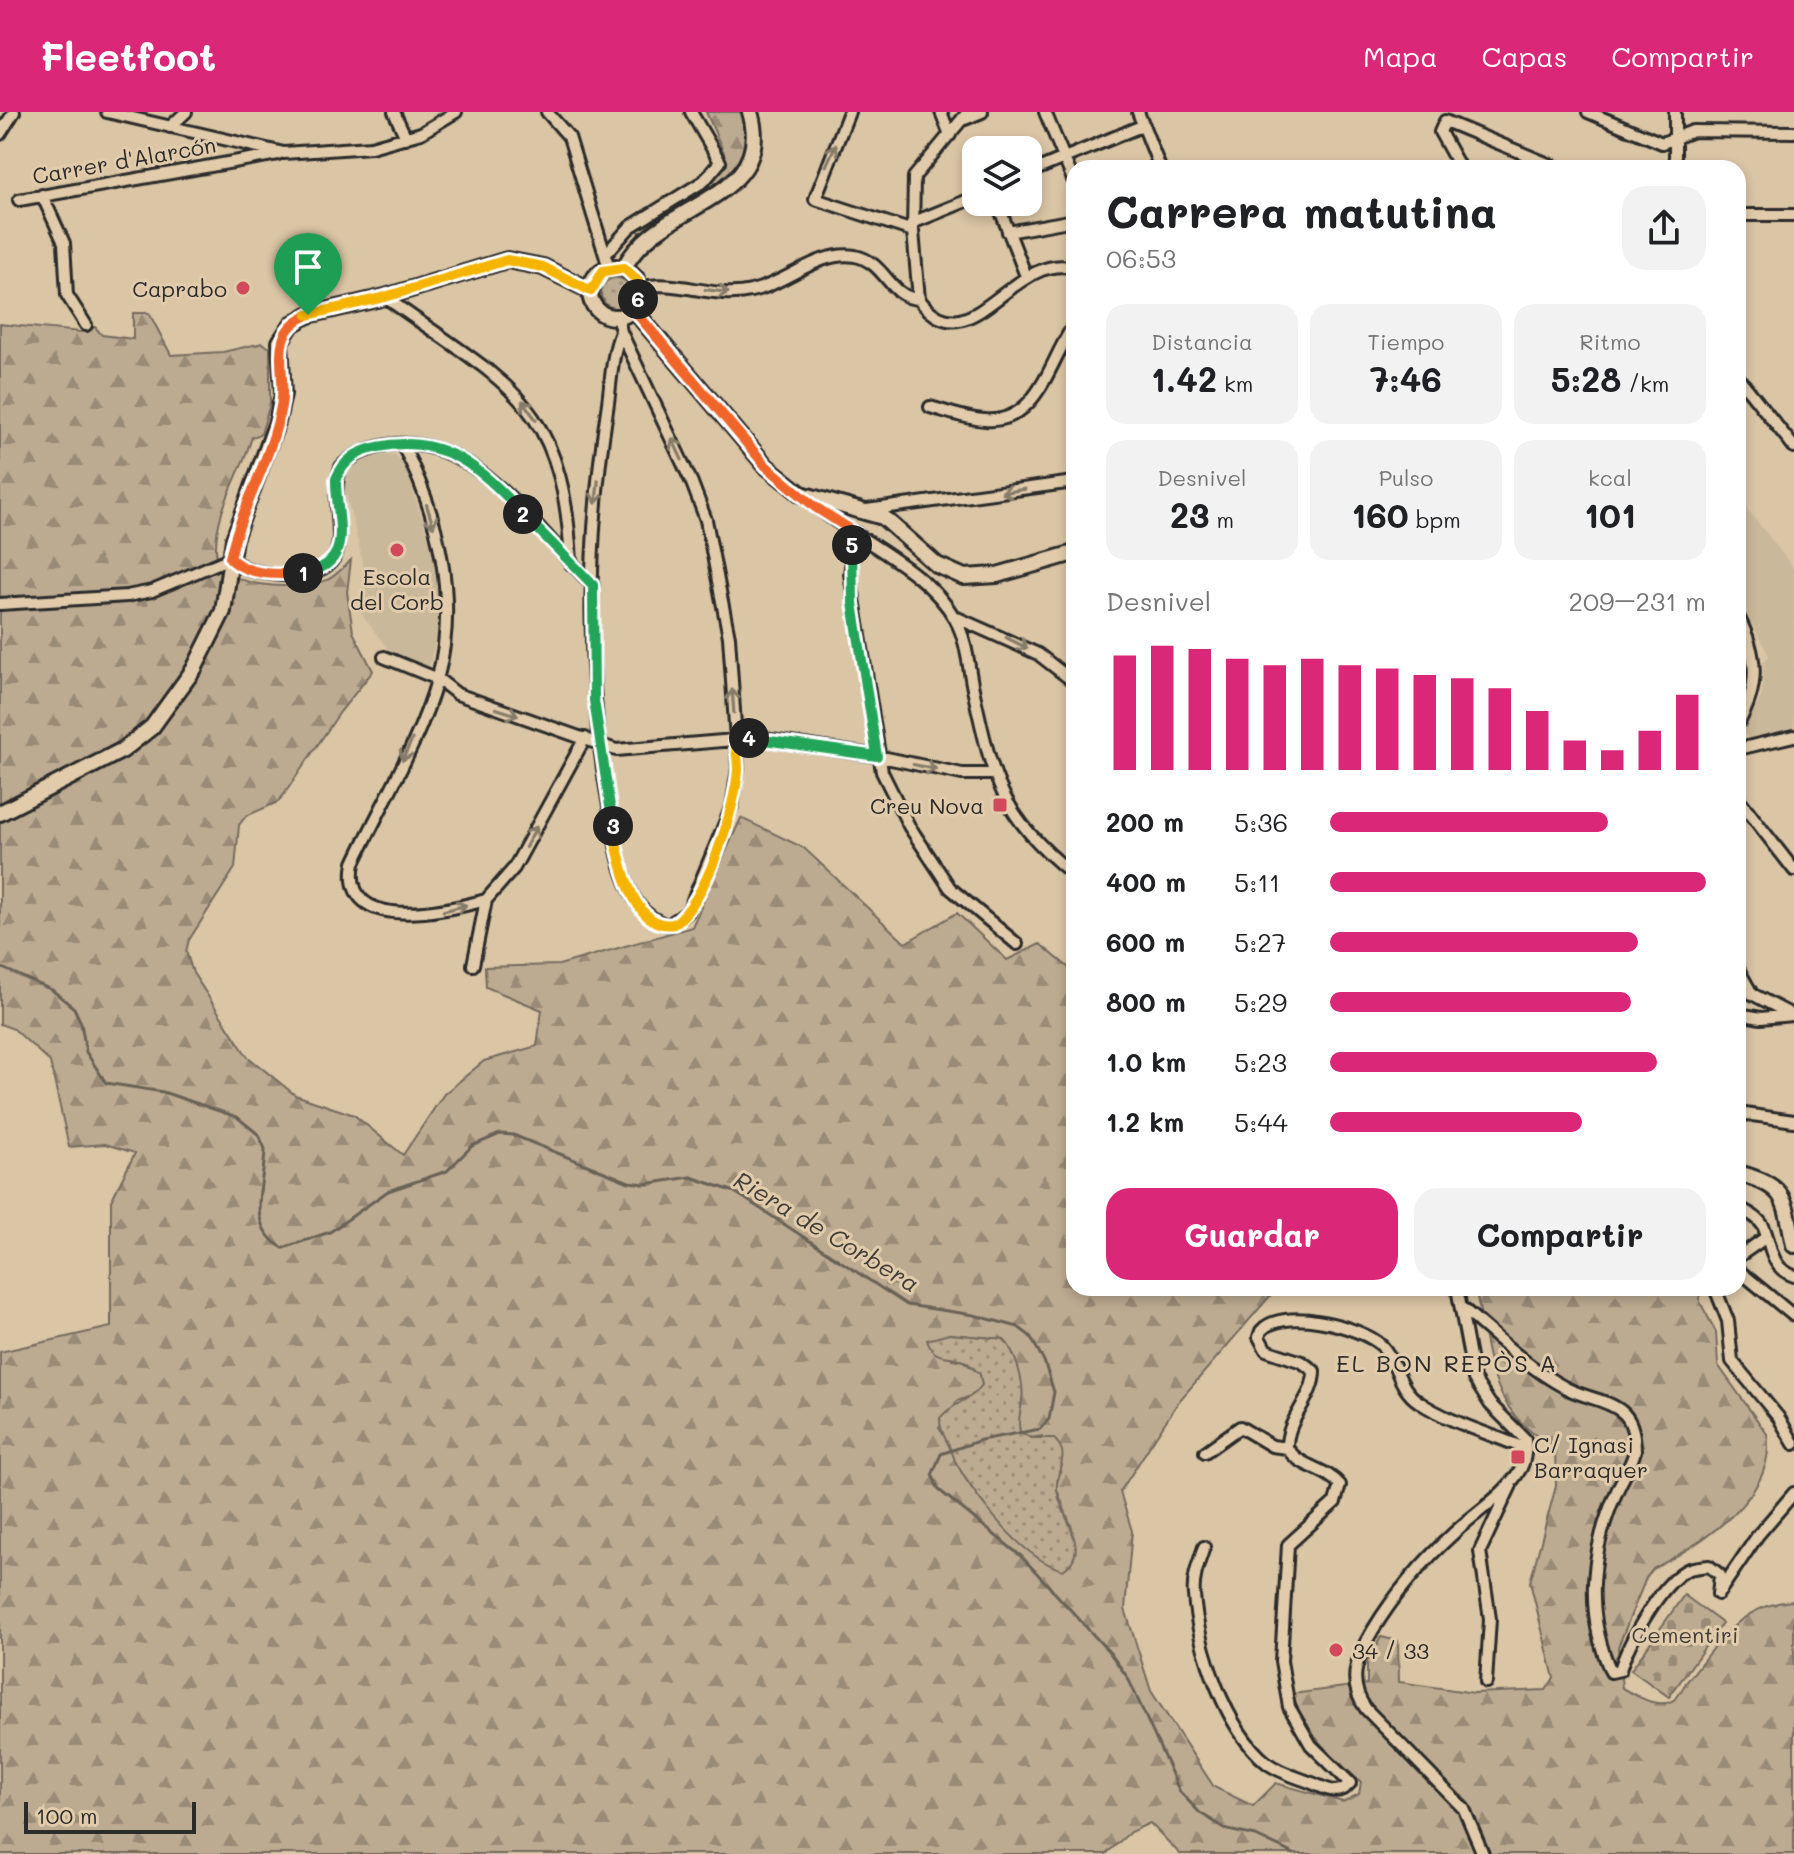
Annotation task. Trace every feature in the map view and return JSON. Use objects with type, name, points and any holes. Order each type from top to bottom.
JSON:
[{"type":"street","points":[[0,134],[14,112]]},
{"type":"street","points":[[107,112],[284,153],[352,151],[406,138],[435,127],[456,112]]},
{"type":"street","points":[[170,127],[186,112]]},
{"type":"street","points":[[394,112],[406,138]]},
{"type":"street","points":[[547,112],[569,137],[612,264],[635,276],[639,288],[621,334],[595,504],[594,700],[599,744],[625,878],[643,910],[654,921],[668,925],[688,912],[732,806],[738,769],[729,637],[706,520],[621,334],[599,311],[591,291],[596,277],[612,264],[639,243],[656,229],[717,195],[737,178],[756,142],[750,112]]},
{"type":"street","points":[[612,264],[630,227],[704,181],[720,162],[691,112]]},
{"type":"street","points":[[849,112],[815,199],[913,227],[962,204]]},
{"type":"street","points":[[941,112],[950,135]]},
{"type":"street","points":[[919,299],[913,227],[914,177],[966,116],[982,112]]},
{"type":"street","points":[[1045,112],[1066,161]]},
{"type":"street","points":[[1138,112],[1157,160]]},
{"type":"street","points":[[1588,112],[1662,143],[1693,131],[1794,132]]},
{"type":"street","points":[[1675,112],[1675,160]]},
{"type":"street","points":[[1456,160],[1440,132],[1445,121],[1539,160]]},
{"type":"street","points":[[1042,166],[1144,125]]},
{"type":"street","name":"Carrer d'Alarcón","points":[[19,200],[109,186],[167,171],[284,153]]},
{"type":"street","points":[[42,195],[64,243],[67,295],[86,325]]},
{"type":"street","points":[[1746,215],[1794,215]]},
{"type":"street","points":[[1002,216],[1026,276]]},
{"type":"street","points":[[1008,232],[1066,221]]},
{"type":"street","points":[[639,288],[659,285],[750,292],[825,258],[847,255],[872,262],[898,293],[919,299],[943,320],[962,321],[1026,276],[1066,267]]},
{"type":"street","points":[[0,813],[123,750],[152,727],[194,669],[223,611],[230,558],[280,412],[283,385],[279,350],[282,337],[292,324],[308,315],[385,297],[507,260],[543,267],[591,291]]},
{"type":"street","points":[[385,297],[498,376],[535,416],[552,450],[562,484],[571,564]]},
{"type":"street","points":[[633,309],[766,466],[910,572],[953,616],[963,636],[994,774],[1005,802],[1018,821],[1066,867]]},
{"type":"street","points":[[930,407],[995,421],[1021,411],[1035,397],[1066,340]]},
{"type":"street","points":[[1746,387],[1794,447]]},
{"type":"street","points":[[230,558],[244,568],[283,575],[315,571],[323,566],[339,547],[342,531],[335,489],[341,467],[367,450],[402,444],[437,447],[474,466],[593,585]]},
{"type":"street","points":[[402,444],[426,504],[444,571],[446,627],[438,679],[354,863],[351,878],[354,887],[369,904],[405,915],[440,912],[486,900]]},
{"type":"street","points":[[867,510],[1066,483]]},
{"type":"street","points":[[801,494],[867,510],[895,524],[937,565],[964,577],[997,575],[1066,555]]},
{"type":"street","points":[[895,524],[895,515],[903,505]]},
{"type":"street","points":[[856,533],[850,574],[877,756],[909,826],[950,888],[1017,944]]},
{"type":"street","points":[[0,604],[127,596],[152,591],[230,558]]},
{"type":"street","points":[[953,616],[1038,654],[1066,676]]},
{"type":"street","points":[[1746,633],[1756,677],[1754,692],[1746,708]]},
{"type":"street","points":[[384,657],[438,679],[457,694],[599,744],[636,750],[758,738],[877,756],[962,774],[994,774]]},
{"type":"street","points":[[1746,745],[1794,736]]},
{"type":"street","points":[[473,965],[486,900],[514,868],[585,738]]},
{"type":"street","points":[[1746,808],[1794,870]]},
{"type":"street","points":[[1746,983],[1752,994],[1793,1015]]},
{"type":"street","points":[[1746,1015],[1761,1018],[1793,1015]]},
{"type":"street","points":[[1746,1114],[1794,1121]]},
{"type":"street","points":[[1746,1175],[1768,1182],[1778,1191],[1787,1209],[1794,1245]]},
{"type":"street","points":[[1746,1213],[1762,1224],[1778,1266],[1794,1276]]},
{"type":"street","points":[[1746,1251],[1765,1238]]},
{"type":"street","points":[[1746,1277],[1794,1316]]},
{"type":"street","points":[[1459,1296],[1474,1379],[1490,1404],[1518,1428],[1526,1449],[1480,1551],[1490,1619],[1486,1682]]},
{"type":"street","points":[[1718,1296],[1728,1321],[1732,1361],[1779,1418],[1794,1444]]},
{"type":"street","points":[[1461,1307],[1539,1372],[1566,1388],[1621,1411],[1628,1420],[1635,1438],[1635,1451],[1602,1528],[1593,1563],[1596,1625],[1611,1672],[1620,1670],[1636,1633],[1675,1578],[1688,1569],[1709,1566],[1720,1575],[1718,1594],[1758,1535],[1794,1493]]},
{"type":"street","points":[[1287,1448],[1288,1430],[1312,1384],[1314,1371],[1302,1362],[1266,1350],[1259,1337],[1266,1325],[1288,1320],[1312,1321],[1363,1334],[1389,1354],[1404,1389],[1420,1403],[1526,1449]]},
{"type":"street","points":[[1204,1547],[1193,1593],[1213,1673],[1238,1729],[1268,1764],[1333,1792],[1345,1789],[1350,1783],[1298,1727],[1289,1707],[1281,1661],[1288,1545],[1335,1502],[1340,1485],[1333,1477],[1300,1462],[1287,1448],[1272,1446],[1240,1427],[1205,1452]]},
{"type":"street","points":[[1483,1854],[1464,1809],[1359,1699],[1355,1670],[1363,1647],[1407,1579],[1515,1477]]},
{"type":"shaded area","name":"Escola del Corb","points":[[387,453],[397,456],[406,469],[436,561],[440,619],[429,668],[392,654],[359,611],[364,601],[363,562],[343,481],[348,469],[362,460]]},
{"type":"shaded area","points":[[1746,507],[1794,569],[1794,730],[1750,739],[1746,736],[1746,725],[1762,696],[1764,661],[1769,656],[1746,612]]},
{"type":"green space","points":[[706,112],[755,112],[760,137],[756,158],[747,177],[732,192],[714,206],[653,241],[637,230],[708,184],[725,166],[724,153]]},
{"type":"green space","points":[[616,278],[627,282],[631,293],[627,304],[616,308],[605,304],[601,293],[605,282]]},
{"type":"green space","points":[[133,313],[149,313],[171,355],[223,352],[262,343],[270,348],[270,404],[261,434],[252,437],[224,505],[217,533],[219,562],[229,573],[243,580],[279,586],[327,580],[351,560],[347,592],[353,632],[373,671],[340,712],[278,802],[246,816],[239,825],[235,868],[189,940],[186,951],[193,973],[247,1056],[295,1095],[354,1115],[403,1155],[444,1094],[484,1061],[537,1046],[542,1010],[486,987],[485,967],[559,965],[692,927],[741,818],[804,848],[905,943],[957,913],[1007,960],[1040,944],[1066,965],[1066,1296],[1270,1296],[1179,1401],[1120,1492],[1132,1531],[1125,1609],[1151,1691],[1214,1787],[1253,1806],[1276,1783],[1343,1802],[1359,1794],[1361,1782],[1312,1732],[1292,1694],[1367,1684],[1367,1662],[1381,1637],[1398,1641],[1399,1682],[1474,1693],[1546,1690],[1554,1678],[1530,1582],[1556,1486],[1555,1446],[1533,1433],[1516,1417],[1504,1399],[1489,1358],[1477,1296],[1700,1296],[1716,1332],[1718,1365],[1767,1434],[1767,1457],[1760,1478],[1732,1516],[1713,1532],[1653,1569],[1646,1578],[1618,1647],[1622,1688],[1648,1701],[1669,1702],[1677,1697],[1710,1651],[1733,1627],[1760,1609],[1794,1601],[1794,1854],[1180,1854],[1150,1823],[1130,1832],[1106,1854],[0,1854],[0,1352],[111,1327],[111,1201],[135,1153],[105,1144],[69,1147],[50,1062],[14,1029],[0,1024],[0,324],[81,332],[95,327],[102,335],[133,339]],"holes":[[[949,1334],[1004,1339],[1022,1400],[1018,1422],[1020,1432],[1031,1438],[1042,1436],[1062,1465],[1056,1487],[1073,1531],[1043,1561],[982,1501],[965,1478],[939,1428],[957,1401],[976,1394],[982,1385],[980,1374],[963,1361],[952,1359]]]},
{"type":"green space","points":[[949,1334],[1004,1339],[1021,1377],[1020,1432],[1031,1438],[1053,1438],[1062,1450],[1057,1489],[1075,1543],[1072,1562],[1063,1570],[1047,1564],[1001,1525],[955,1461],[941,1429],[940,1418],[982,1385],[980,1374],[968,1364],[937,1354],[930,1347],[927,1340]]},
{"type":"green space","name":"Cementiri","points":[[1684,1595],[1722,1623],[1669,1697],[1631,1670]]},
{"type":"waterway","name":"Riera de Corbera","points":[[0,967],[52,990],[74,1008],[81,1023],[86,1052],[106,1083],[163,1092],[237,1117],[259,1135],[265,1149],[260,1216],[263,1228],[283,1248],[330,1232],[388,1191],[447,1171],[472,1146],[500,1134],[513,1135],[629,1182],[645,1184],[691,1177],[735,1192],[907,1305],[974,1315],[1018,1327],[1030,1336],[1044,1361],[1054,1392],[1049,1419],[1040,1429],[981,1440],[941,1454],[932,1475],[939,1490],[1022,1557],[1110,1653],[1128,1678],[1180,1792],[1200,1813],[1228,1830],[1256,1836],[1294,1854]]},
{"type":"place","name":"Caprabo","points":[[243,288]]},
{"type":"place","name":"Escola del Corb","points":[[397,550]]},
{"type":"place","name":"Creu Nova","points":[[1000,805]]},
{"type":"place","name":"C/ Ignasi Barraquer","points":[[1518,1457]]},
{"type":"place","name":"34 / 33","points":[[1336,1650]]},
{"type":"district","name":"EL BON REPÒS A","points":[[1447,1362]]},
{"type":"route","points":[[507,260],[525,261],[543,267],[591,291],[596,277],[603,271],[616,267],[629,271],[638,281],[639,288],[633,309],[766,466],[815,507],[856,533],[850,574],[877,756],[758,738],[735,738],[738,769],[732,806],[707,874],[688,912],[681,919],[668,925],[654,921],[632,896],[625,878],[605,783],[594,700],[593,585],[474,466],[452,452],[423,444],[392,444],[367,450],[349,459],[336,479],[336,502],[342,531],[339,547],[323,566],[315,571],[283,575],[244,568],[230,558],[280,412],[283,385],[280,342],[292,324],[308,315],[385,297],[507,260]]}]
